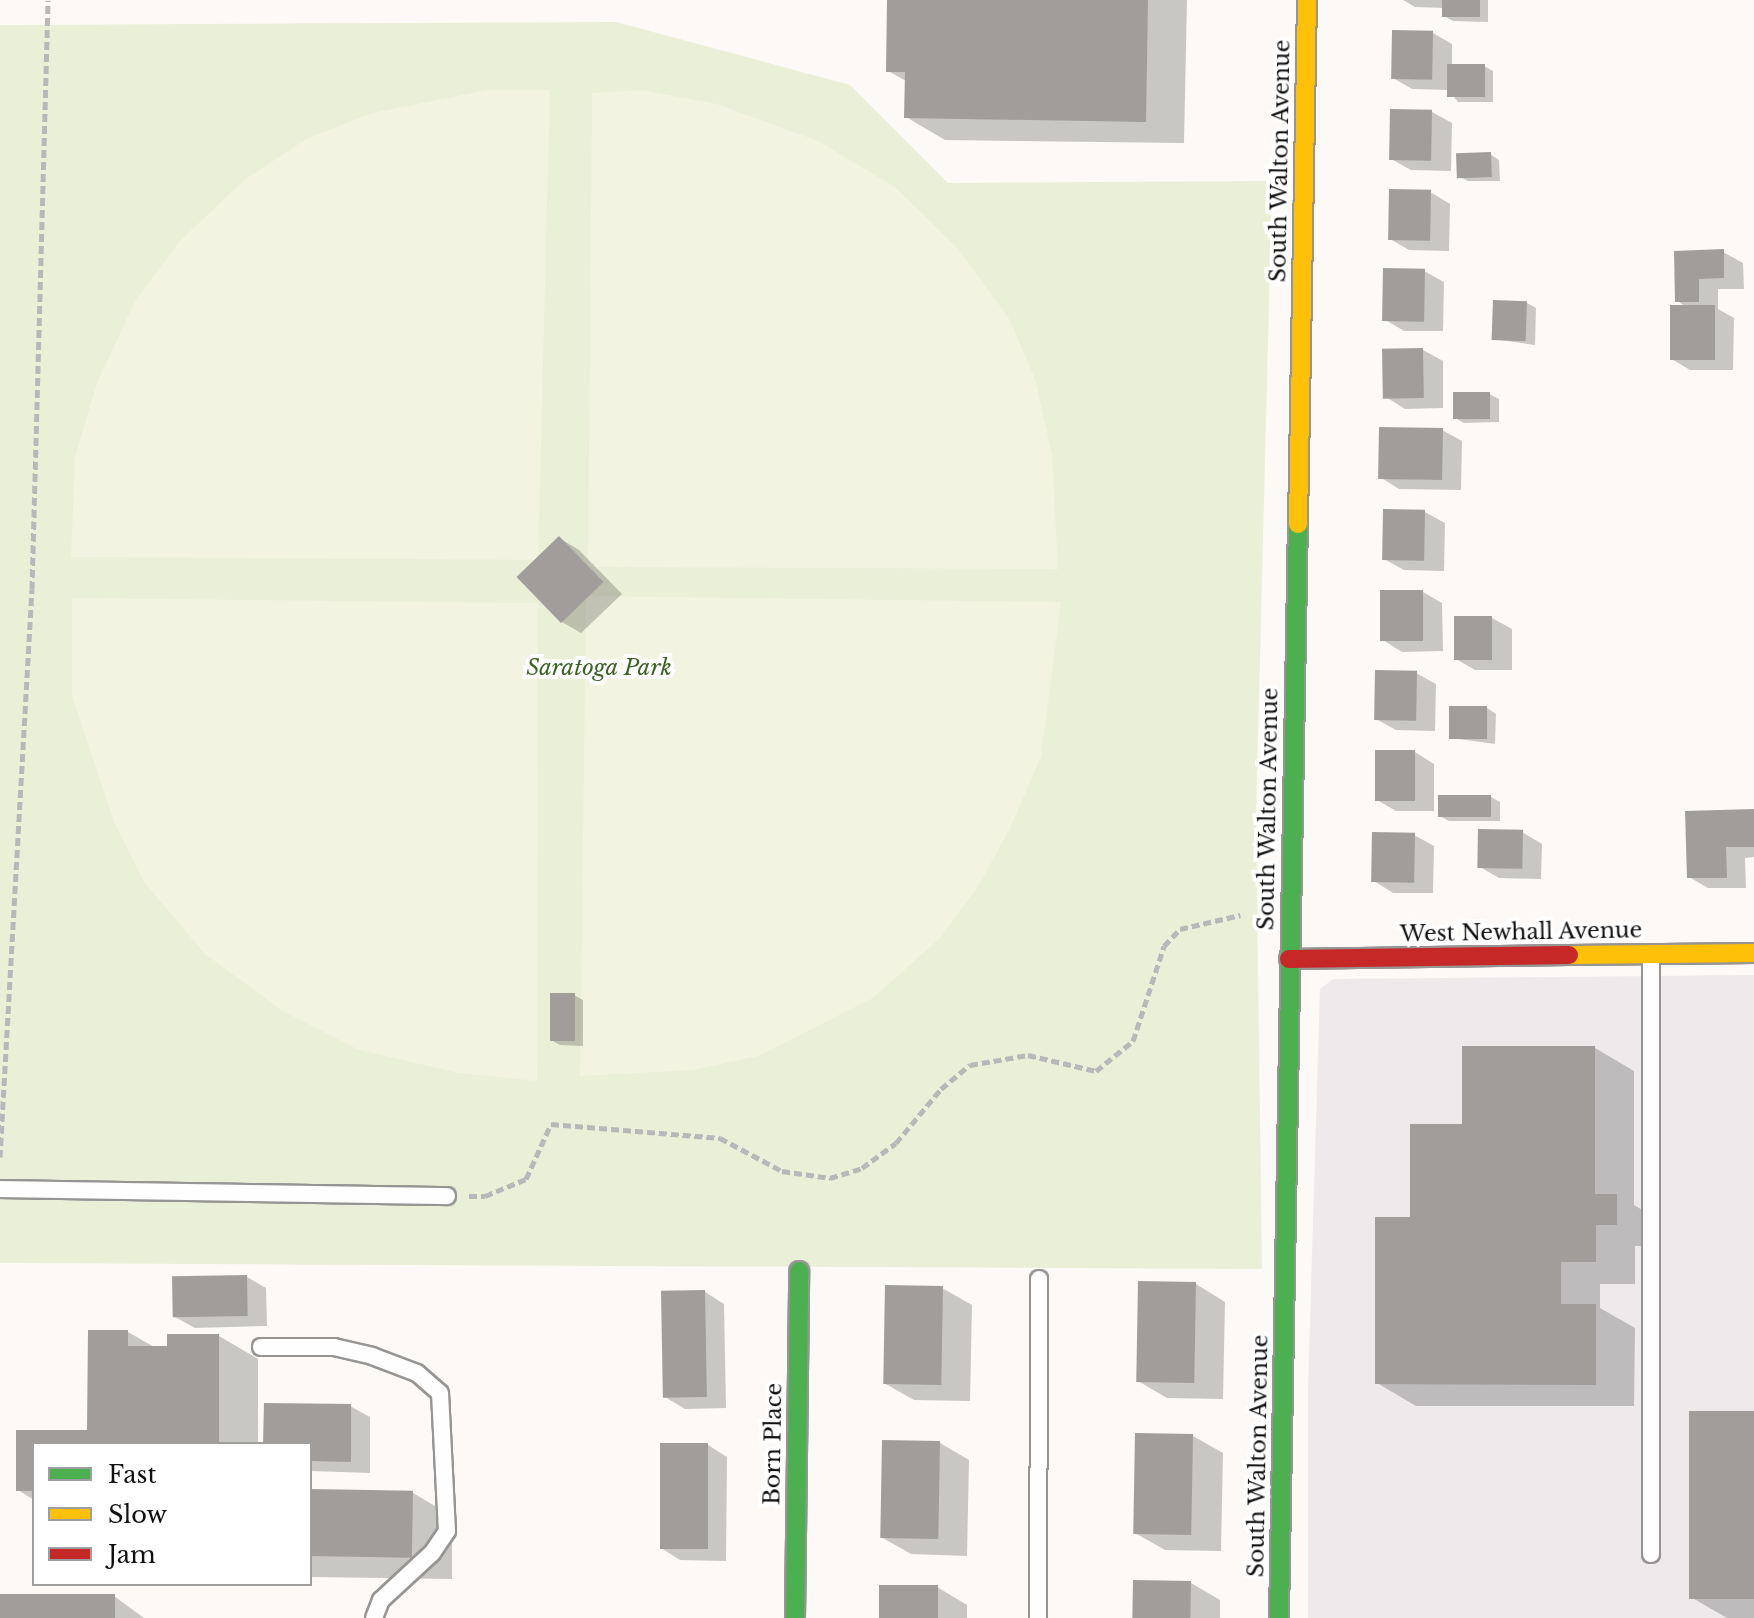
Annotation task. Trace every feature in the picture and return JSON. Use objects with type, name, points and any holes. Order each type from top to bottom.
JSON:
[{"type":"street","name":"South Walton Avenue","points":[[1279,1618],[1307,0]]},
{"type":"street","name":"West Newhall Avenue","points":[[1289,959],[1754,953]]},
{"type":"street","name":"Born Place","points":[[795,1618],[799,1271]]},
{"type":"lane","points":[[1651,954],[1651,1554]]},
{"type":"lane","points":[[0,1189],[447,1196]]},
{"type":"lane","points":[[1038,1618],[1039,1279]]},
{"type":"lane","points":[[261,1347],[334,1347],[372,1356],[417,1373],[440,1393],[447,1531],[432,1553],[381,1600],[374,1618]]},
{"type":"path","points":[[0,1157],[32,589],[48,0]]},
{"type":"path","points":[[447,1196],[485,1196],[526,1179],[551,1124],[720,1138],[782,1171],[830,1178],[862,1168],[896,1143],[941,1089],[970,1065],[1028,1055],[1096,1071],[1133,1041],[1164,946],[1180,929],[1240,915]]},
{"type":"shaded area","points":[[1754,975],[1754,1618],[1308,1618],[1308,1389],[1320,989],[1333,979]]},
{"type":"green space","name":"Saratoga Park","points":[[616,22],[850,85],[948,183],[1272,181],[1256,819],[1262,1269],[0,1263],[0,25]]},
{"type":"green space","points":[[487,90],[550,90],[538,560],[71,557],[75,457],[97,383],[135,301],[179,242],[244,180],[308,138],[372,113]]},
{"type":"green space","points":[[642,90],[717,104],[818,141],[895,187],[958,249],[1010,320],[1035,379],[1052,455],[1058,569],[588,567],[592,93]]},
{"type":"green space","points":[[586,596],[1061,602],[1041,757],[1010,828],[979,885],[940,938],[873,998],[758,1056],[694,1070],[580,1076]]},
{"type":"green space","points":[[72,598],[538,603],[537,1081],[459,1073],[359,1050],[281,1010],[205,954],[144,882],[114,822],[72,696]]},
{"type":"building","points":[[887,0],[1148,0],[1146,122],[904,118],[905,72],[886,72]]},
{"type":"building","points":[[1442,0],[1480,0],[1480,17],[1442,17]]},
{"type":"building","points":[[1392,30],[1433,31],[1432,80],[1391,79]]},
{"type":"building","points":[[1447,64],[1485,64],[1485,97],[1447,97]]},
{"type":"building","points":[[1390,109],[1432,110],[1431,161],[1389,160]]},
{"type":"building","points":[[1491,152],[1492,177],[1457,178],[1456,153]]},
{"type":"building","points":[[1389,189],[1431,190],[1430,241],[1388,240]]},
{"type":"building","points":[[1724,249],[1724,278],[1699,279],[1699,302],[1675,302],[1674,251]]},
{"type":"building","points":[[1383,268],[1425,269],[1424,322],[1382,321]]},
{"type":"building","points":[[1493,300],[1527,301],[1526,341],[1492,340]]},
{"type":"building","points":[[1670,305],[1715,305],[1715,360],[1670,360]]},
{"type":"building","points":[[1423,348],[1424,398],[1383,399],[1382,349]]},
{"type":"building","points":[[1453,392],[1490,392],[1490,419],[1453,419]]},
{"type":"building","points":[[1379,427],[1443,428],[1442,480],[1378,479]]},
{"type":"building","points":[[1383,509],[1425,510],[1424,561],[1382,560]]},
{"type":"building","points":[[559,536],[603,582],[561,623],[517,577]]},
{"type":"building","points":[[1380,590],[1423,590],[1423,641],[1380,641]]},
{"type":"building","points":[[1454,616],[1492,616],[1492,660],[1454,660]]},
{"type":"building","points":[[1375,670],[1417,671],[1416,721],[1374,720]]},
{"type":"building","points":[[1449,706],[1487,706],[1487,739],[1449,739]]},
{"type":"building","points":[[1375,750],[1415,750],[1415,801],[1375,801]]},
{"type":"building","points":[[1438,795],[1491,795],[1491,817],[1438,817]]},
{"type":"building","points":[[1754,809],[1754,847],[1726,847],[1727,878],[1687,878],[1685,811]]},
{"type":"building","points":[[1478,829],[1523,830],[1522,869],[1477,868]]},
{"type":"building","points":[[1372,832],[1415,833],[1414,883],[1371,882]]},
{"type":"building","points":[[550,993],[575,993],[575,1041],[550,1041]]},
{"type":"building","points":[[1462,1046],[1595,1046],[1595,1194],[1617,1194],[1617,1225],[1596,1225],[1596,1262],[1561,1262],[1561,1304],[1596,1304],[1596,1385],[1375,1384],[1375,1217],[1410,1217],[1410,1124],[1462,1124]]},
{"type":"building","points":[[247,1275],[248,1316],[173,1317],[172,1276]]},
{"type":"building","points":[[1138,1281],[1196,1282],[1194,1383],[1136,1382]]},
{"type":"building","points":[[885,1285],[943,1286],[941,1385],[883,1384]]},
{"type":"building","points":[[705,1290],[707,1397],[663,1398],[661,1291]]},
{"type":"building","points":[[88,1330],[128,1330],[128,1346],[167,1346],[167,1334],[219,1334],[219,1442],[32,1442],[32,1491],[16,1491],[16,1430],[87,1430]]},
{"type":"building","points":[[264,1403],[351,1404],[351,1462],[312,1461],[312,1442],[263,1442]]},
{"type":"building","points":[[1689,1411],[1754,1411],[1754,1599],[1689,1599]]},
{"type":"building","points":[[1135,1433],[1193,1434],[1191,1535],[1133,1534]]},
{"type":"building","points":[[882,1440],[940,1441],[938,1539],[880,1538]]},
{"type":"building","points":[[660,1443],[708,1443],[708,1549],[660,1549]]},
{"type":"building","points":[[312,1489],[413,1491],[412,1558],[312,1556]]},
{"type":"building","points":[[1133,1580],[1191,1581],[1190,1618],[1132,1618]]},
{"type":"building","points":[[879,1585],[938,1585],[938,1618],[879,1618]]},
{"type":"building","points":[[0,1594],[115,1594],[115,1618],[0,1618]]},
{"type":"traffic: fast","points":[[1279,1618],[1298,524]]},
{"type":"traffic: fast","points":[[795,1618],[799,1271]]},
{"type":"traffic: slow","points":[[1298,524],[1307,0]]},
{"type":"traffic: slow","points":[[1569,955],[1754,953]]},
{"type":"traffic: jam","points":[[1289,959],[1569,955]]}]
